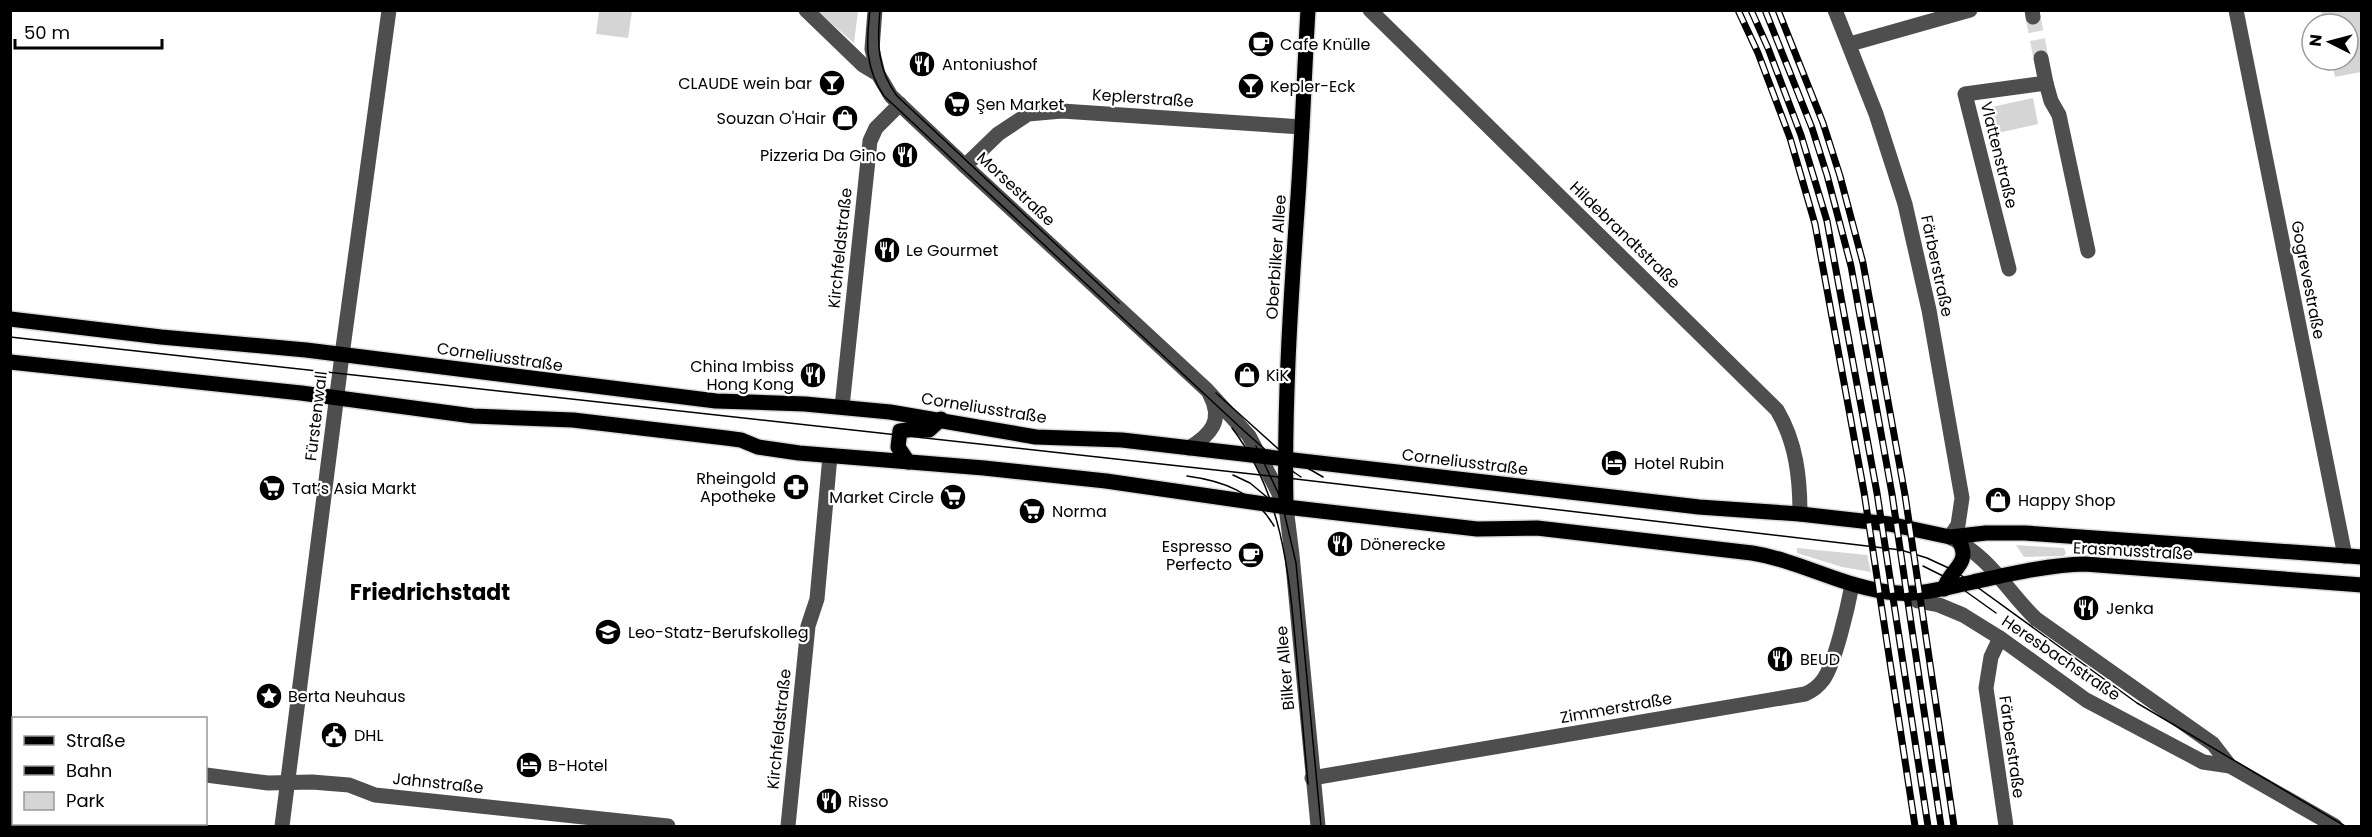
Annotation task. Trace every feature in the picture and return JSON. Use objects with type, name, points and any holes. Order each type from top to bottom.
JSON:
[{"type":"main road","name":"Oberbilker Allee","points":[[1286,507],[1284,458],[1291,282],[1308,10]]},
{"type":"main road","name":"Corneliusstraße","points":[[10,319],[342,355],[716,401],[842,407],[940,420],[1036,437],[1122,440],[1699,507],[1800,514],[1889,524],[1955,540]]},
{"type":"main road","points":[[10,363],[483,417],[573,420],[726,438],[776,450],[1106,481],[1286,507],[1477,529],[1537,528],[1752,553],[1774,556],[1852,585],[1905,593]]},
{"type":"main road","points":[[908,462],[898,447],[900,431],[929,430],[940,420]]},
{"type":"main road","name":"Erasmusstraße","points":[[1955,540],[1986,533],[2025,533],[2361,557]]},
{"type":"main road","points":[[1944,589],[1947,578],[1963,560],[1964,551],[1955,540]]},
{"type":"main road","name":"Erasmusstraße","points":[[1905,593],[1944,589],[2049,566],[2085,564],[2361,585]]},
{"type":"street","name":"Fürstenwall","points":[[282,826],[336,399],[389,10]]},
{"type":"street","name":"Morsestraße","points":[[806,10],[863,64],[878,74],[891,96],[964,166],[1207,390],[1250,436],[1286,507]]},
{"type":"street","points":[[875,10],[873,50],[878,74]]},
{"type":"street","name":"Hildebrandtstraße","points":[[1370,10],[1777,410],[1786,424],[1797,465],[1800,514]]},
{"type":"street","name":"Färberstraße","points":[[1835,10],[1876,114],[1905,204],[1929,310],[1962,498],[1955,540]]},
{"type":"street","points":[[1850,44],[1970,10]]},
{"type":"street","name":"Gogrevestraße","points":[[2236,10],[2345,556]]},
{"type":"street","points":[[2041,58],[2051,101],[2059,115],[2088,251]]},
{"type":"street","name":"Vlattenstraße","points":[[2009,269],[1965,94],[2046,83]]},
{"type":"street","name":"Kirchfeldstraße","points":[[842,407],[870,141],[876,128],[900,104]]},
{"type":"street","name":"Keplerstraße","points":[[964,166],[998,134],[1028,114],[1062,111],[1302,127]]},
{"type":"street","points":[[1188,448],[1202,440],[1213,428],[1215,404],[1207,390]]},
{"type":"street","name":"Kirchfeldstraße","points":[[788,826],[808,626],[817,599],[830,456]]},
{"type":"street","name":"Bilker Allee","points":[[1286,507],[1318,826]]},
{"type":"street","name":"Heresbachstraße","points":[[1955,540],[1977,552],[2001,576],[2021,604],[2036,619],[2213,744],[2230,766]]},
{"type":"street","name":"Zimmerstraße","points":[[1312,778],[1805,694],[1814,690],[1824,678],[1848,607],[1852,585]]},
{"type":"street","name":"Heresbachstraße","points":[[1905,593],[1918,601],[1939,605],[1964,615],[2086,700],[2203,762],[2230,766],[2335,826]]},
{"type":"street","name":"Färberstraße","points":[[2000,638],[1991,657],[1986,688],[2006,826]]},
{"type":"street","name":"Jahnstraße","points":[[207,775],[268,783],[349,785],[375,795],[668,826]]},
{"type":"green space","points":[[599,11],[632,11],[628,38],[596,34]]},
{"type":"green space","points":[[817,11],[858,11],[854,43]]},
{"type":"green space","points":[[2361,11],[2361,72],[2335,77],[2334,72],[2360,72],[2360,12],[2321,12]]},
{"type":"green space","points":[[2033,98],[2038,124],[1993,134],[1987,108]]},
{"type":"green space","points":[[2016,545],[2064,548],[2066,553],[2064,556],[2024,557]]},
{"type":"green space","points":[[1797,548],[1867,555],[1871,572],[1842,567],[1797,553]]},
{"type":"green space","points":[[11,816],[12,825],[76,825],[76,826],[11,826]]},
{"type":"tunnel","points":[[2033,17],[2041,58]]},
{"type":"tram line","points":[[870,10],[868,55],[873,75],[884,96],[1242,429],[1279,462],[1301,477]]},
{"type":"tram line","points":[[880,10],[879,34],[882,66],[897,96],[1119,303]]},
{"type":"tram line","points":[[10,337],[1270,476],[1901,550],[1927,558],[1955,571],[2137,703],[2345,826]]},
{"type":"tram line","points":[[1216,393],[1285,455],[1323,477]]},
{"type":"tram line","points":[[1232,428],[1249,453],[1262,479],[1280,534],[1290,592],[1308,784]]},
{"type":"tram line","points":[[1256,446],[1281,499],[1296,563],[1321,826]]},
{"type":"tram line","points":[[1233,475],[1250,483],[1268,498]]},
{"type":"tram line","points":[[1187,476],[1213,481],[1237,490],[1257,505],[1274,526]]},
{"type":"tram line","points":[[1923,566],[1947,578],[1996,613]]},
{"type":"railway","points":[[1738,10],[1758,53],[1790,138],[1815,224],[1864,492],[1915,826]]},
{"type":"railway","points":[[1751,10],[1801,135],[1827,221],[1877,493],[1928,826]]},
{"type":"railway","points":[[1765,10],[1812,128],[1851,266],[1892,494],[1941,826]]},
{"type":"railway","points":[[1778,10],[1823,123],[1863,263],[1905,495],[1954,826]]},
{"type":"place","name":"Cafe Knülle","points":[[1261,44]]},
{"type":"place","name":"Antoniushof","points":[[922,64]]},
{"type":"place","name":"CLAUDE wein bar","points":[[832,83]]},
{"type":"place","name":"Kepler-Eck","points":[[1251,86]]},
{"type":"place","name":"Şen Market","points":[[957,104]]},
{"type":"place","name":"Souzan O'Hair","points":[[845,118]]},
{"type":"place","name":"Pizzeria Da Gino","points":[[905,155]]},
{"type":"place","name":"Le Gourmet","points":[[887,250]]},
{"type":"place","name":"China Imbiss Hong Kong","points":[[813,375]]},
{"type":"place","name":"KiK","points":[[1247,375]]},
{"type":"place","name":"Hotel Rubin","points":[[1614,463]]},
{"type":"place","name":"Rheingold Apotheke","points":[[796,487]]},
{"type":"place","name":"Tat’s Asia Markt","points":[[272,488]]},
{"type":"place","name":"Market Circle","points":[[953,497]]},
{"type":"place","name":"Happy Shop","points":[[1998,500]]},
{"type":"place","name":"Norma","points":[[1032,511]]},
{"type":"place","name":"Dönerecke","points":[[1340,544]]},
{"type":"place","name":"Espresso Perfecto","points":[[1251,555]]},
{"type":"place","name":"Jenka","points":[[2086,608]]},
{"type":"place","name":"Leo-Statz-Berufskolleg","points":[[608,632]]},
{"type":"place","name":"BEUD","points":[[1780,659]]},
{"type":"place","name":"Berta Neuhaus","points":[[269,696]]},
{"type":"place","name":"DHL","points":[[334,735]]},
{"type":"place","name":"B-Hotel","points":[[529,765]]},
{"type":"place","name":"Risso","points":[[829,801]]},
{"type":"district","name":"Friedrichstadt","points":[[430,592]]}]
